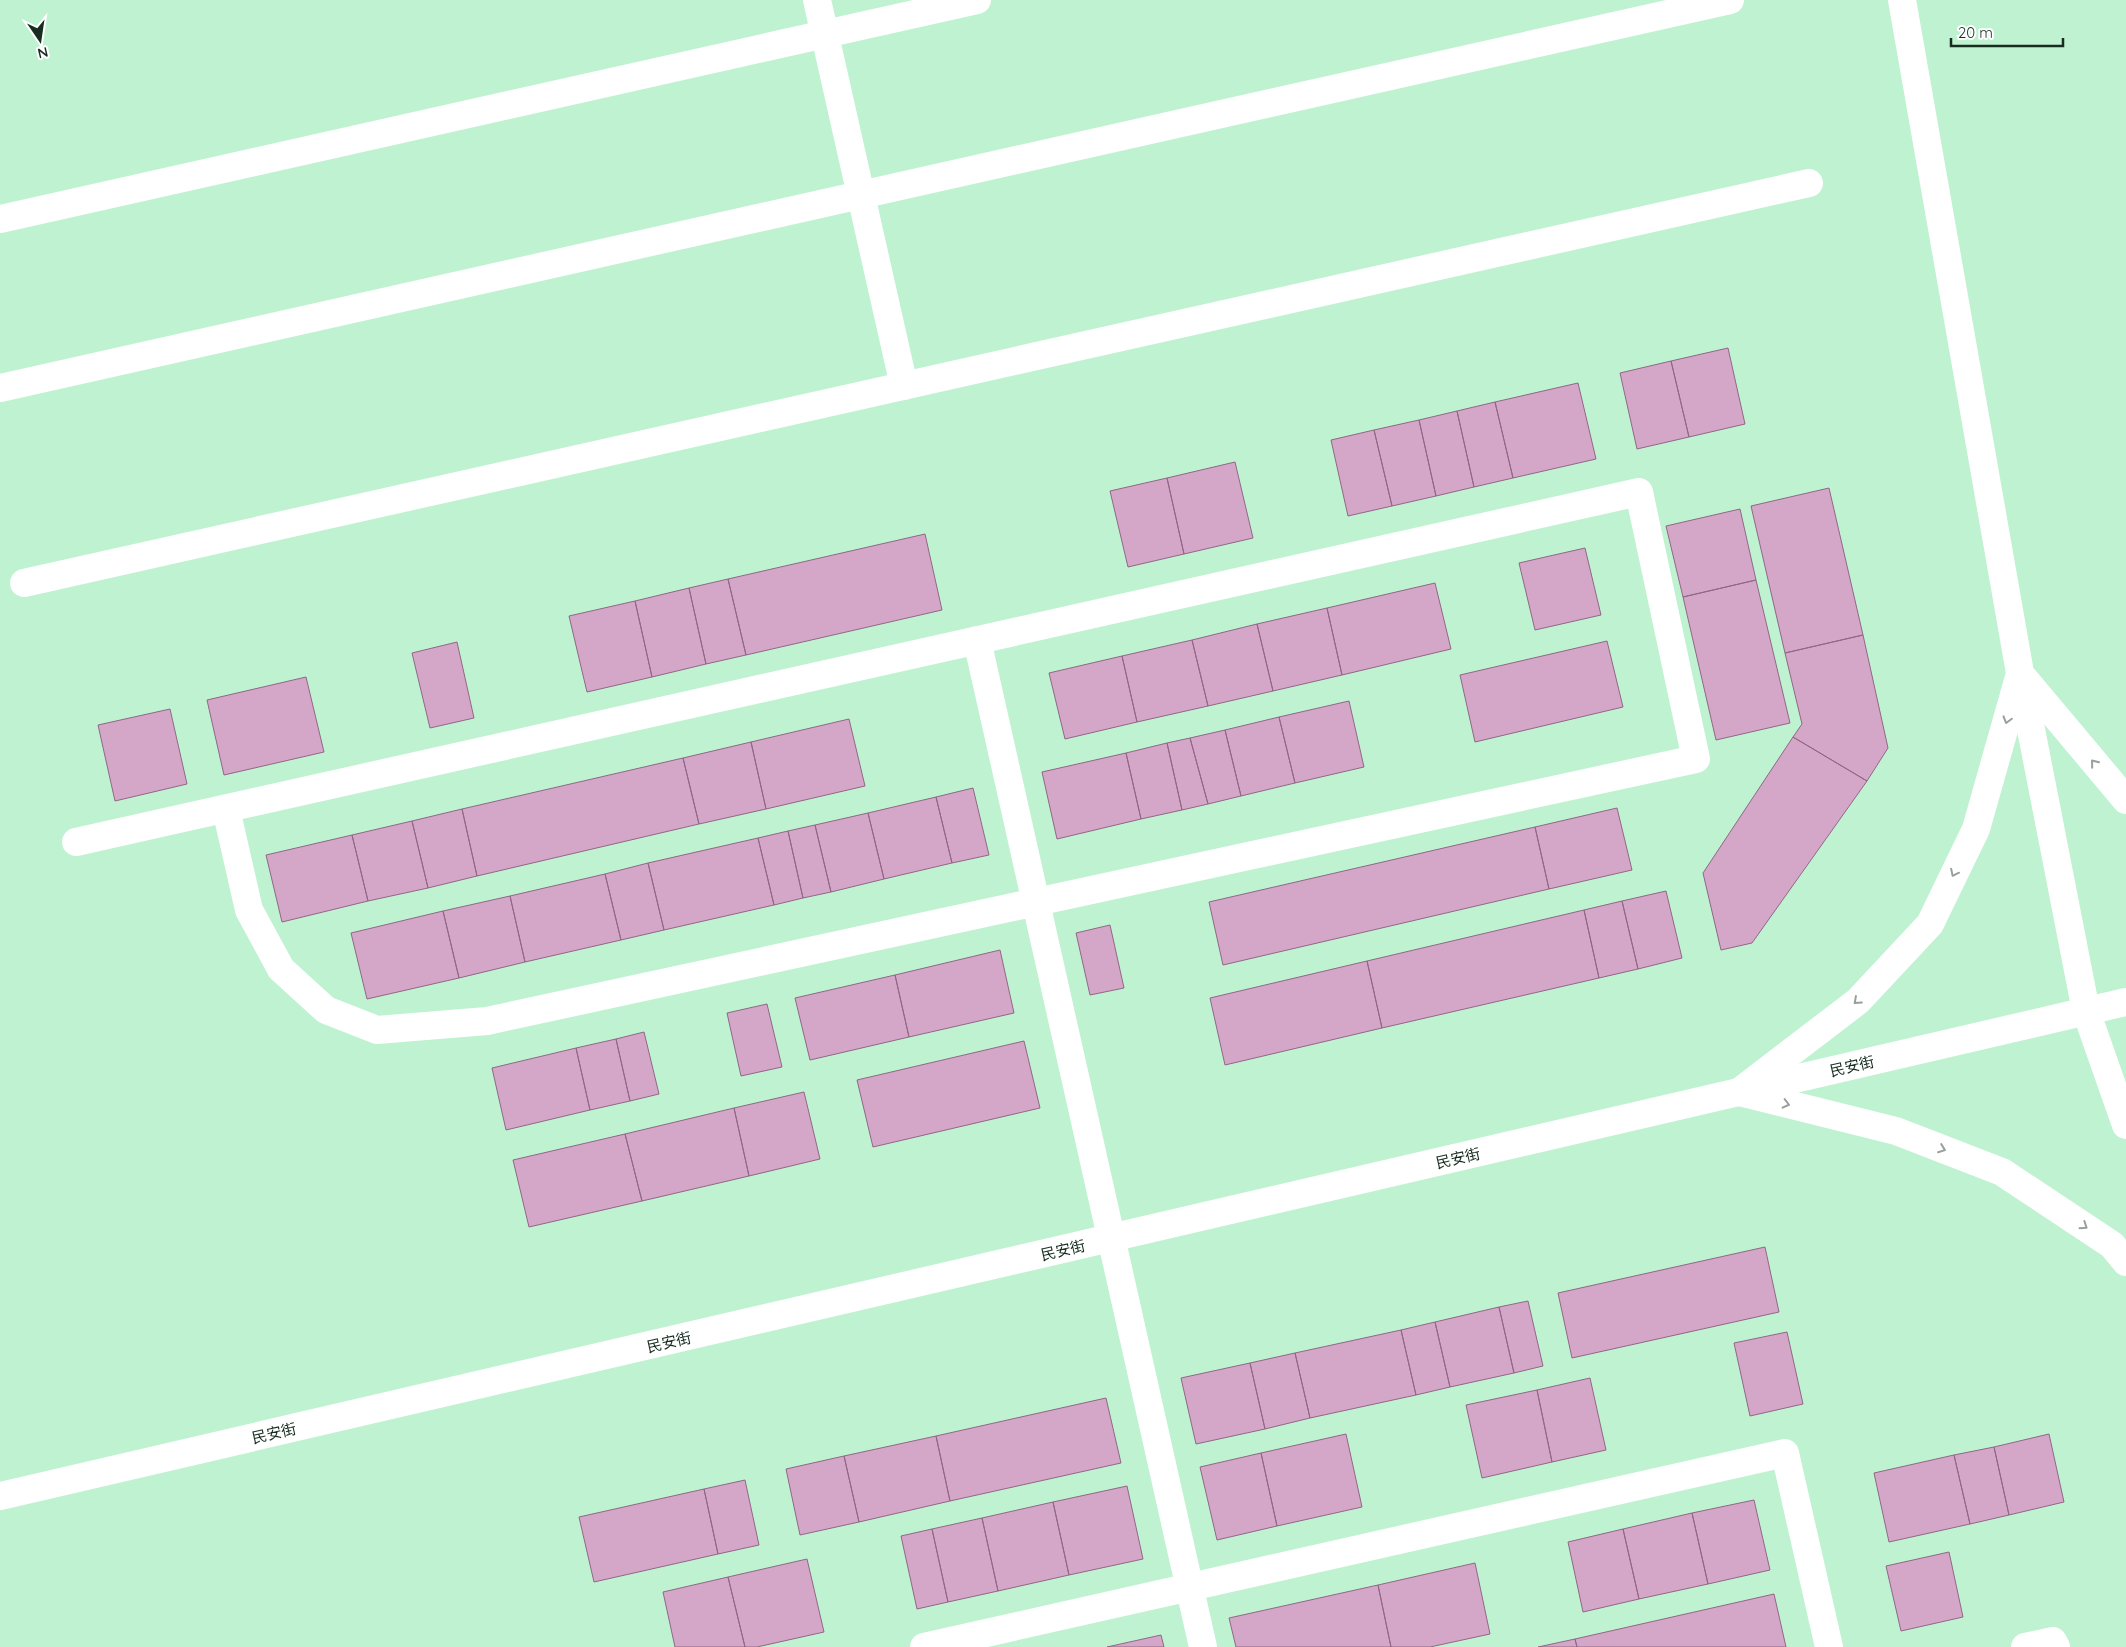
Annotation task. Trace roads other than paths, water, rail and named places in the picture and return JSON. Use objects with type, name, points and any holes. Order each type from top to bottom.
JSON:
[{"type":"street","points":[[817,0],[904,386]]},
{"type":"street","points":[[0,219],[977,0]]},
{"type":"street","points":[[0,388],[1730,0]]},
{"type":"street","points":[[1902,0],[2020,673],[2086,1011],[2126,1125]]},
{"type":"street","points":[[24,583],[1809,183]]},
{"type":"street","points":[[76,842],[1639,492],[1696,759],[486,1021],[377,1030],[326,1010],[280,970],[249,910],[226,809]]},
{"type":"street","points":[[977,640],[1203,1647]]},
{"type":"street","points":[[2020,673],[2126,800]]},
{"type":"street","points":[[1739,1092],[1858,1001],[1930,924],[1976,829],[2020,673]]},
{"type":"street","name":"民安街","points":[[0,1496],[2126,1002]]},
{"type":"street","points":[[1739,1092],[1896,1131],[2002,1172],[2112,1245],[2126,1262]]},
{"type":"street","points":[[924,1647],[1786,1453],[1829,1647]]},
{"type":"street","points":[[2025,1647],[2053,1640],[2056,1647]]}]
